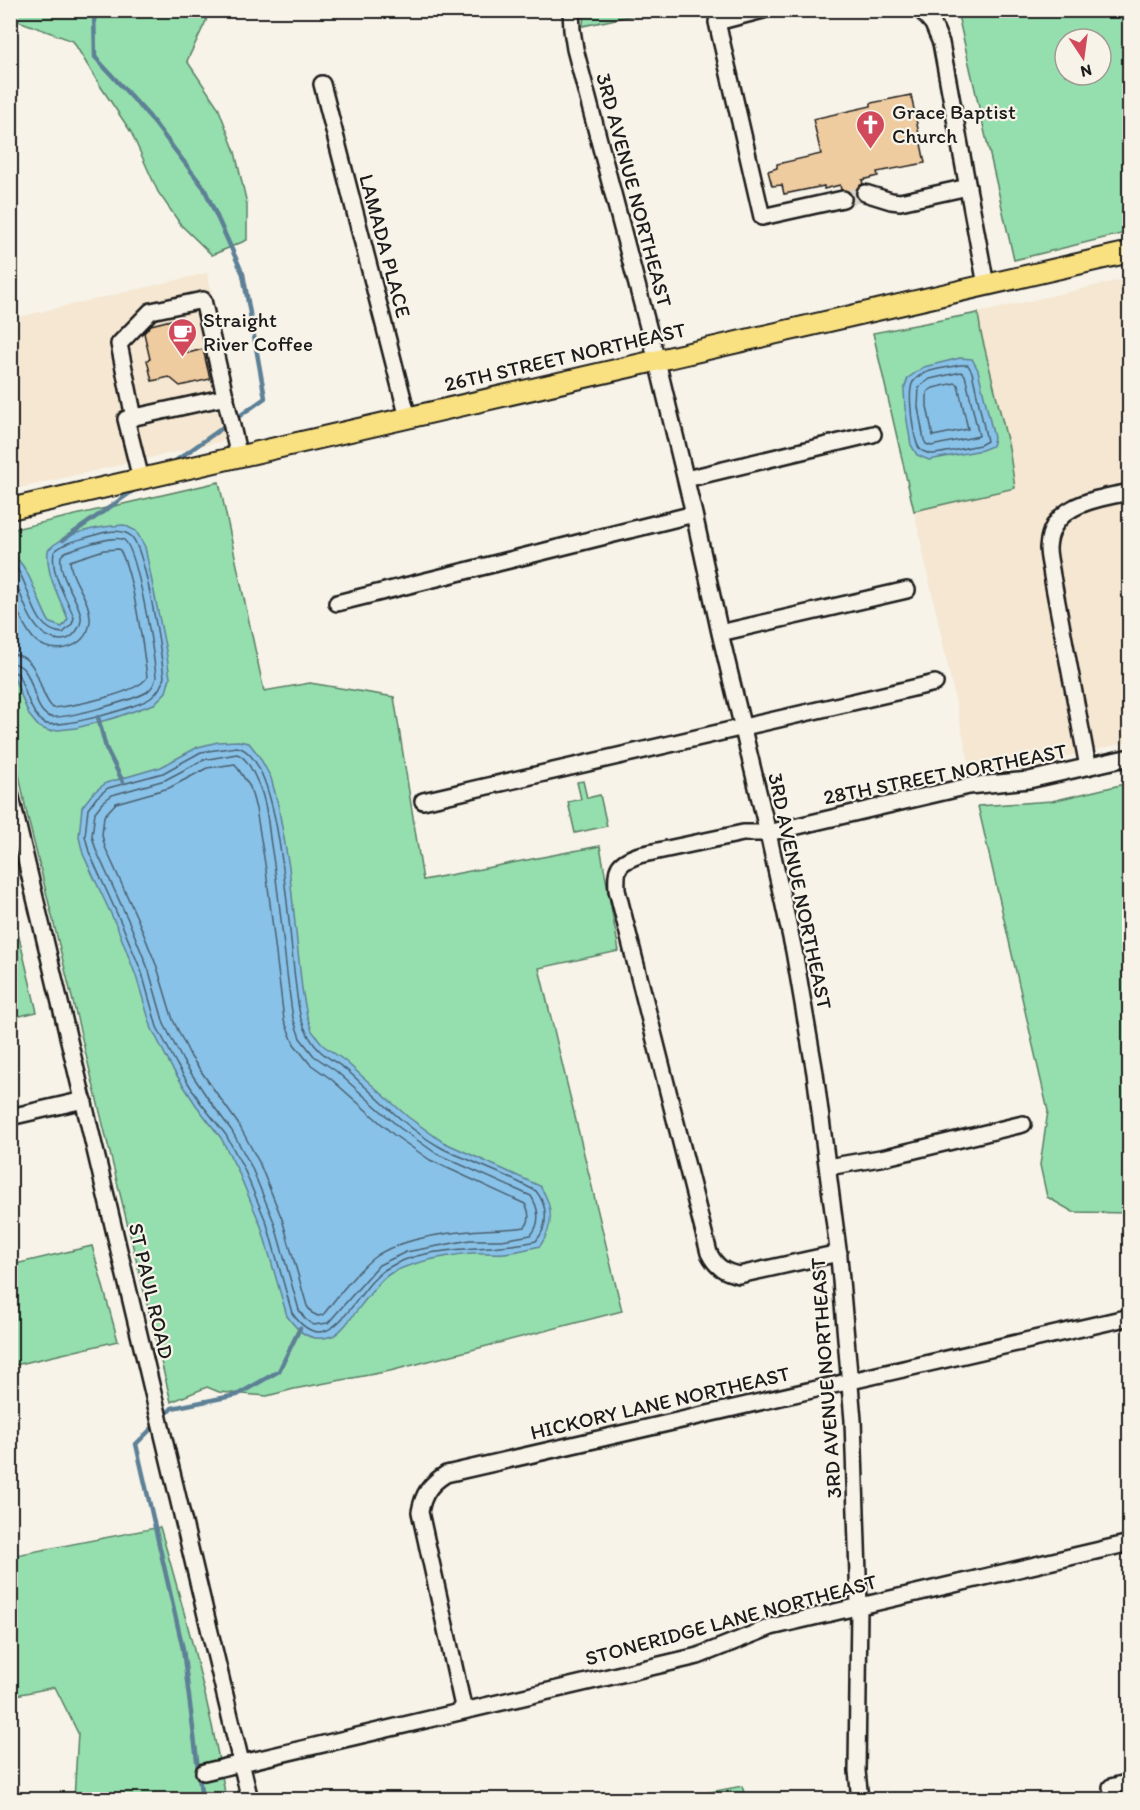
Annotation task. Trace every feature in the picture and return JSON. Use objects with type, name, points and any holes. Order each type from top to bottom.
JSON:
[{"type":"main road","name":"26TH STREET NORTHEAST","points":[[10,509],[1130,252]]},
{"type":"street","name":"3RD AVENUE NORTHEAST","points":[[571,10],[575,49],[657,361],[768,833],[794,951],[815,1073],[839,1253],[850,1381],[858,1544],[857,1771],[860,1800]]},
{"type":"street","points":[[763,10],[717,22],[762,217],[843,199]]},
{"type":"street","points":[[921,10],[933,24],[941,43],[986,285]]},
{"type":"street","name":"LAMADA PLACE","points":[[322,84],[408,418]]},
{"type":"street","points":[[864,193],[900,202],[968,187]]},
{"type":"street","points":[[134,418],[118,344],[151,311],[203,300],[239,457]]},
{"type":"street","points":[[141,479],[126,419],[226,397]]},
{"type":"street","points":[[686,479],[873,434]]},
{"type":"street","points":[[1088,767],[1052,576],[1048,551],[1049,541],[1056,524],[1067,511],[1075,506],[1083,502],[1130,492]]},
{"type":"street","points":[[337,603],[694,514]]},
{"type":"street","points":[[720,633],[907,590]]},
{"type":"street","points":[[423,801],[935,683]]},
{"type":"street","name":"28TH STREET NORTHEAST","points":[[839,1253],[740,1275],[726,1272],[714,1263],[709,1252],[616,890],[617,869],[624,860],[639,855],[743,833],[768,833],[969,786],[1029,780],[1130,757]]},
{"type":"street","name":"ST PAUL ROAD","points":[[10,793],[250,1800]]},
{"type":"street","points":[[10,1117],[84,1100]]},
{"type":"street","points":[[828,1167],[886,1158],[1023,1124]]},
{"type":"street","name":"HICKORY LANE NORTHEAST","points":[[464,1711],[420,1523],[422,1501],[426,1490],[446,1474],[1130,1317]]},
{"type":"street","name":"STONERIDGE LANE NORTHEAST","points":[[204,1772],[698,1656],[771,1627],[1130,1543]]},
{"type":"street","points":[[1111,1787],[1130,1782]]},
{"type":"shaded area","points":[[207,273],[245,436],[11,490],[10,319]]},
{"type":"shaded area","points":[[1129,278],[1129,742],[1021,767],[971,772],[914,511],[1015,488],[1009,448],[978,313]]},
{"type":"green space","points":[[584,10],[653,11],[583,26]]},
{"type":"green space","points":[[10,11],[208,11],[206,21],[187,61],[218,107],[235,152],[247,204],[247,240],[212,255],[181,225],[158,192],[131,132],[73,41],[16,20],[11,21]]},
{"type":"green space","points":[[957,11],[1129,11],[1129,232],[1014,260]]},
{"type":"green space","points":[[978,313],[1009,448],[1015,488],[914,511],[873,333]]},
{"type":"green space","points":[[219,482],[264,691],[310,683],[394,697],[423,880],[600,846],[619,951],[539,968],[622,1311],[390,1371],[267,1396],[219,1392],[207,1387],[171,1402],[26,810],[11,734],[10,530]]},
{"type":"green space","points":[[583,781],[587,798],[600,795],[607,826],[575,833],[568,802],[581,799],[577,782]]},
{"type":"green space","points":[[1129,783],[1129,1213],[1073,1212],[1047,1197],[1040,1165],[1048,1111],[978,806],[1052,801]]},
{"type":"green space","points":[[11,904],[37,1012],[10,1018]]},
{"type":"green space","points":[[92,1246],[118,1341],[11,1366],[11,1265]]},
{"type":"green space","points":[[160,1527],[205,1696],[226,1799],[74,1799],[78,1733],[55,1687],[11,1696],[11,1556]]},
{"type":"green space","points":[[742,1786],[746,1799],[673,1799]]},
{"type":"water","points":[[960,358],[972,359],[978,370],[994,438],[992,446],[929,460],[917,455],[911,445],[904,389],[908,378],[924,367]]},
{"type":"water","points":[[124,525],[136,531],[145,547],[167,656],[170,678],[166,692],[154,704],[114,718],[76,728],[49,731],[39,727],[29,715],[11,670],[11,554],[18,559],[29,576],[50,623],[62,627],[68,619],[51,577],[48,550],[64,538],[74,534]]},
{"type":"water","points":[[218,742],[249,743],[259,756],[271,778],[278,804],[289,867],[302,989],[312,1031],[324,1046],[345,1061],[408,1117],[443,1142],[540,1186],[550,1209],[550,1224],[540,1246],[508,1253],[451,1256],[420,1262],[400,1269],[391,1273],[376,1286],[338,1333],[325,1338],[306,1335],[287,1316],[261,1226],[238,1171],[221,1138],[172,1068],[152,1029],[136,976],[118,929],[83,854],[79,837],[82,807],[93,793],[106,783],[161,767],[198,747]]},
{"type":"building","name":"Grace Baptist Church","points":[[911,95],[925,163],[877,172],[878,176],[862,180],[863,184],[856,191],[856,196],[860,201],[852,203],[851,193],[841,190],[840,185],[784,194],[782,185],[772,186],[768,171],[777,168],[777,164],[821,154],[813,119]]},
{"type":"building","points":[[179,318],[188,353],[203,349],[210,379],[180,386],[169,377],[152,381],[144,333],[151,325]]},
{"type":"waterway","points":[[94,10],[95,57],[149,116],[204,188],[243,274],[265,398],[171,464]]},
{"type":"waterway","points":[[63,540],[137,488]]},
{"type":"waterway","points":[[98,717],[106,748],[123,782]]},
{"type":"waterway","points":[[162,1418],[172,1408],[237,1395],[279,1371],[300,1328]]},
{"type":"waterway","points":[[156,1424],[136,1444],[183,1649],[202,1800]]},
{"type":"tunnel","points":[[843,199],[865,193]]},
{"type":"place","name":"Grace Baptist Church","points":[[871,150]]},
{"type":"place","name":"Straight River Coffee","points":[[182,358]]}]
